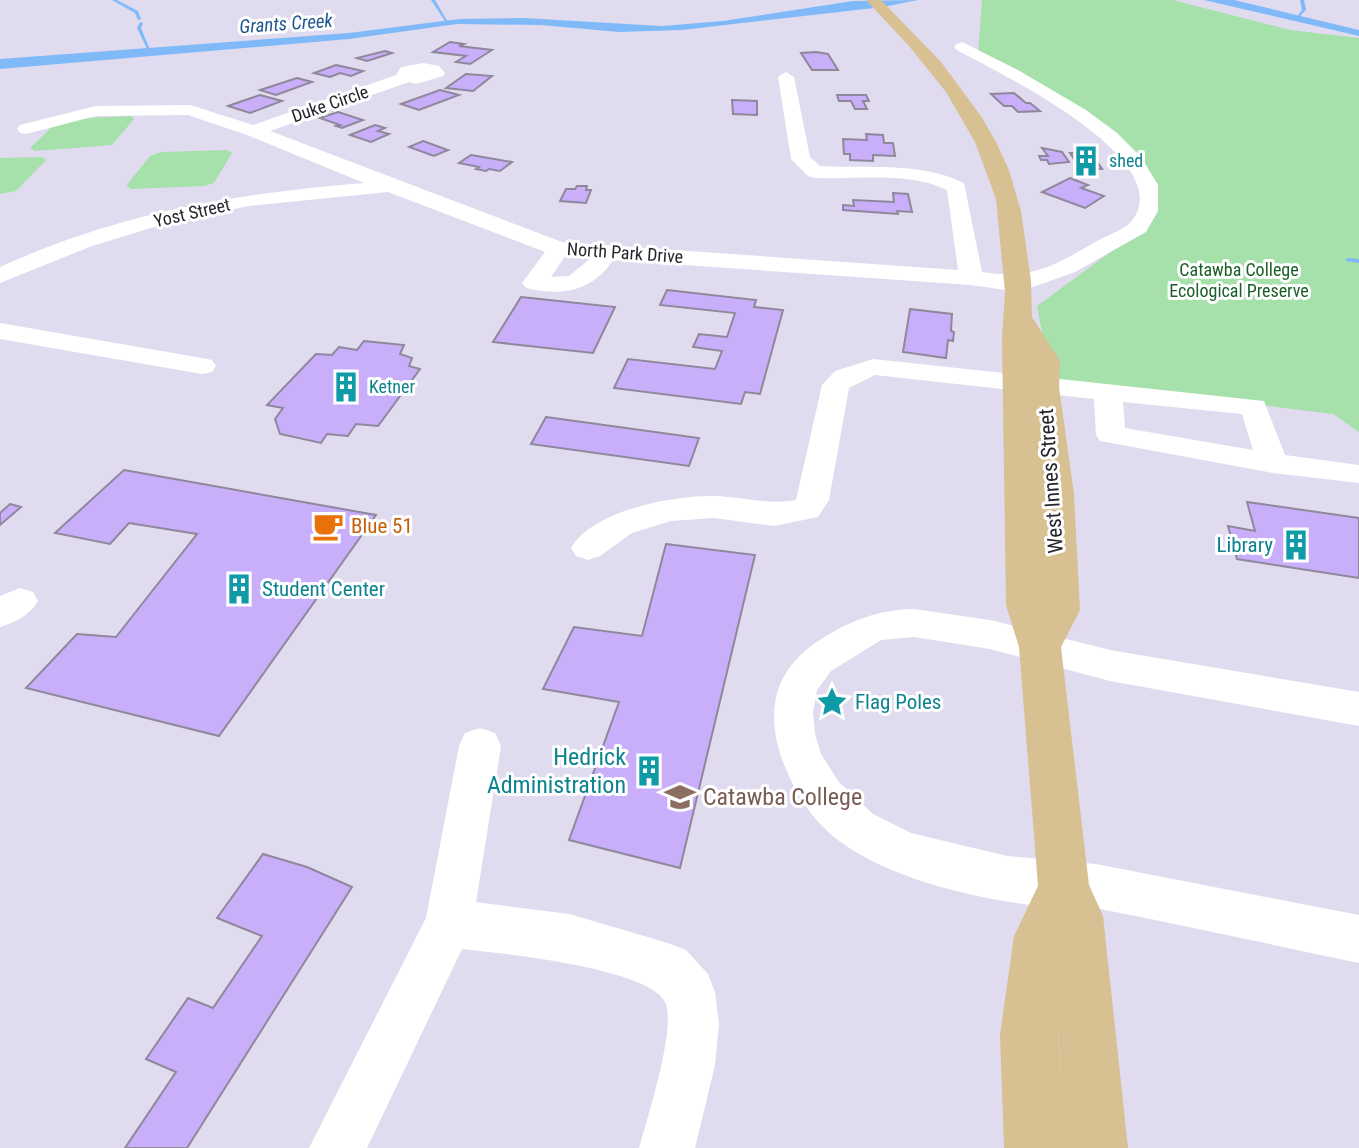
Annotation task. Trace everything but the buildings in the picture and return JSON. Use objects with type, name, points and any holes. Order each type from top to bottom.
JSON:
[{"type":"main road","name":"West Innes Street","points":[[873,0],[910,36],[953,90],[993,159],[1008,200],[1018,295],[1016,338],[1031,386],[1026,605],[1040,647],[1064,888],[1077,916],[1097,1148]]},
{"type":"main road","points":[[1035,1148],[1029,1035],[1041,936],[1064,888]]},
{"type":"street","points":[[962,47],[1007,71],[1103,131],[1138,164],[1152,196],[1148,212],[1139,226],[1018,295]]},
{"type":"street","points":[[786,76],[801,159],[815,172],[920,175],[943,178],[957,187],[971,278]]},
{"type":"street","name":"Duke Circle","points":[[253,131],[407,77]]},
{"type":"street","name":"North Park Drive","points":[[26,129],[96,111],[190,110],[253,131],[392,187],[559,248],[971,278],[1018,295]]},
{"type":"street","name":"Yost Street","points":[[0,276],[86,240],[203,209],[276,197],[392,187]]},
{"type":"street","points":[[559,248],[534,283],[568,286],[584,278],[599,265],[607,252]]},
{"type":"street","points":[[0,331],[202,366]]},
{"type":"street","points":[[588,548],[621,525],[669,510],[714,507],[774,514],[806,509],[813,500],[836,385],[858,371],[891,367],[1031,386],[1254,407],[1273,463]]},
{"type":"street","points":[[1108,393],[1111,435],[1355,474]]},
{"type":"street","points":[[1359,709],[1089,661],[1040,647],[920,623],[890,624],[865,629],[810,666],[797,689],[791,721],[794,743],[829,802],[858,829],[891,847],[991,876],[1064,888],[1104,888],[1359,939]]},
{"type":"street","points":[[337,1148],[449,923],[480,746]]},
{"type":"street","points":[[449,923],[569,938],[668,968],[690,992],[693,1024],[688,1065],[667,1148]]},
{"type":"green space","name":"Catawba College Ecological Preserve","points":[[982,0],[1173,0],[1290,30],[1359,38],[1359,432],[1333,414],[1051,379],[1037,306],[1124,242],[1148,194],[1125,142],[978,54]]},
{"type":"green space","points":[[131,116],[134,119],[112,145],[35,151],[30,148],[57,122]]},
{"type":"green space","points":[[227,150],[232,153],[214,183],[204,186],[132,189],[126,186],[150,156],[161,152]]},
{"type":"green space","points":[[42,157],[46,160],[16,191],[0,194],[0,158]]},
{"type":"water","points":[[918,0],[883,7],[682,30],[619,32],[541,25],[457,24],[349,39],[0,69],[0,59],[349,33],[459,19],[523,18],[662,26],[723,21],[853,1]]},
{"type":"water","points":[[1204,0],[1234,0],[1359,30],[1359,36]]},
{"type":"waterway","points":[[114,0],[137,12],[139,19]]},
{"type":"waterway","points":[[433,0],[448,23]]},
{"type":"waterway","points":[[1296,18],[1304,10],[1302,0]]},
{"type":"waterway","points":[[141,23],[139,28],[150,51]]},
{"type":"waterway","points":[[1348,260],[1359,261]]},
{"type":"place","name":"shed","points":[[1086,161]]},
{"type":"place","name":"Ketner","points":[[346,387]]},
{"type":"place","name":"Blue 51","points":[[328,526]]},
{"type":"place","name":"Library","points":[[1296,545]]},
{"type":"place","name":"Student Center","points":[[239,589]]},
{"type":"place","name":"Flag Poles","points":[[832,702]]},
{"type":"place","name":"Hedrick Administration","points":[[649,771]]},
{"type":"place","name":"Catawba College","points":[[680,797]]},
{"type":"water label","name":"Grants Creek","points":[[286,23]]}]
